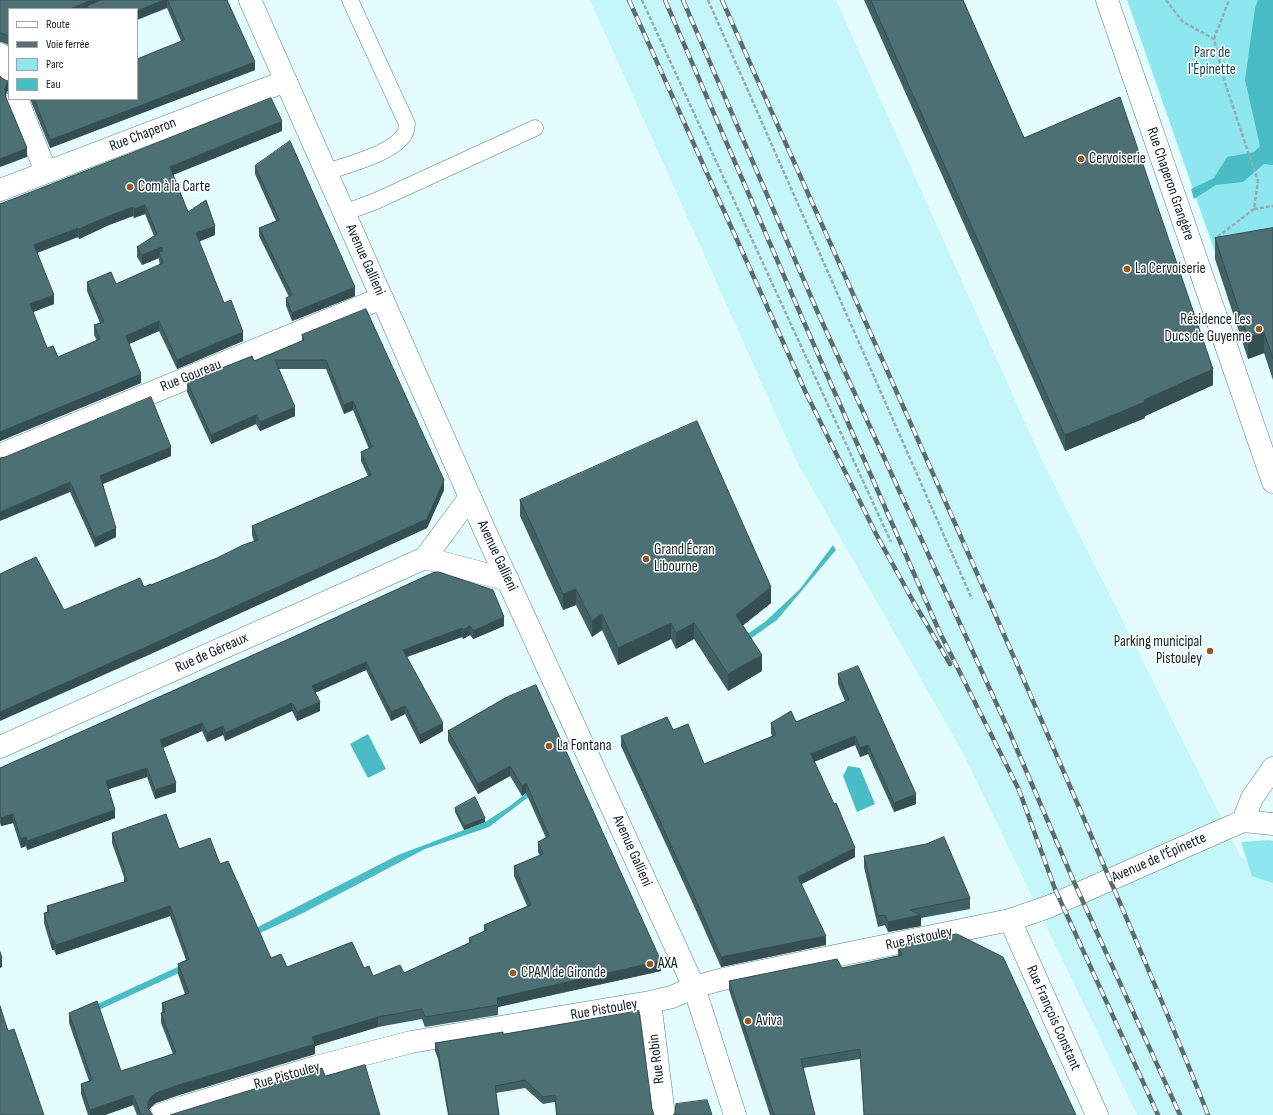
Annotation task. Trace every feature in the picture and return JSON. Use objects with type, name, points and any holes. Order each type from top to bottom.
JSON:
[{"type":"street","name":"Avenue Gallieni","points":[[250,0],[470,497],[694,987],[735,1115]]},
{"type":"street","name":"Rue Chaperon Grangère","points":[[1107,0],[1273,482]]},
{"type":"street","points":[[0,54],[8,74]]},
{"type":"street","name":"Rue Chaperon","points":[[0,190],[286,81]]},
{"type":"street","points":[[17,100],[46,172]]},
{"type":"street","name":"Rue Goureau","points":[[0,455],[382,298]]},
{"type":"street","name":"Rue de Géreaux","points":[[0,747],[425,558],[470,497]]},
{"type":"street","points":[[425,558],[508,580]]},
{"type":"street","points":[[1243,821],[1252,798],[1273,768]]},
{"type":"street","name":"Avenue de l'Épinette","points":[[1048,907],[1243,821],[1273,824]]},
{"type":"street","name":"Rue Pistouley","points":[[160,1115],[316,1067],[410,1042],[650,1002],[672,997],[694,987],[723,979],[1010,920],[1048,907]]},
{"type":"street","name":"Rue François Constant","points":[[1010,920],[1097,1115]]},
{"type":"street","name":"Rue Robin","points":[[650,1002],[664,1115]]},
{"type":"lane","points":[[326,172],[384,151],[401,139],[406,131],[407,124],[350,0]]},
{"type":"lane","points":[[344,213],[376,201],[535,128]]},
{"type":"path","points":[[642,0],[891,542]]},
{"type":"path","points":[[708,0],[972,599]]},
{"type":"path","points":[[1166,0],[1183,22],[1214,39]]},
{"type":"path","points":[[1229,0],[1214,39],[1225,83],[1258,181],[1254,209]]},
{"type":"path","points":[[1194,252],[1213,240],[1254,209],[1273,206]]},
{"type":"shaded area","points":[[590,0],[836,0],[1041,458],[1241,857],[1273,870],[1273,1115],[1137,1115],[963,753],[797,462]]},
{"type":"green space","name":"Parc de l'Épinette","points":[[1127,0],[1273,0],[1273,247],[1216,255]]},
{"type":"green space","points":[[1273,841],[1273,883],[1252,876],[1241,842]]},
{"type":"water","points":[[1258,0],[1273,0],[1273,165],[1264,164],[1243,182],[1216,185],[1194,199],[1191,189],[1214,178],[1227,157],[1254,152],[1260,146],[1245,80],[1255,8]]},
{"type":"water","points":[[833,545],[836,550],[777,620],[712,666],[708,662],[766,621],[800,589]]},
{"type":"water","points":[[368,734],[386,769],[368,778],[350,744]]},
{"type":"water","points":[[561,765],[551,780],[489,827],[425,849],[301,914],[256,935],[254,929],[398,855],[485,822],[510,806]]},
{"type":"water","points":[[848,766],[860,768],[875,804],[857,812],[843,776]]},
{"type":"water","points":[[212,951],[214,957],[90,1014],[89,1008]]},
{"type":"building","points":[[0,0],[92,0],[72,8],[8,8],[8,36],[0,33]]},
{"type":"building","points":[[101,0],[164,0],[138,11],[138,8],[88,8],[87,6]]},
{"type":"building","points":[[168,0],[227,0],[255,62],[50,140],[34,100],[138,100],[138,59],[184,40]]},
{"type":"building","points":[[871,0],[963,0],[1024,138],[1120,97],[1213,369],[1144,400],[1145,402],[1065,435]]},
{"type":"building","points":[[0,76],[8,80],[5,88],[5,95],[27,148],[0,159]]},
{"type":"building","points":[[271,98],[282,121],[170,167],[188,212],[206,200],[215,226],[196,233],[224,303],[231,300],[243,332],[177,360],[159,321],[126,336],[141,374],[0,432],[0,204]],"holes":[[[145,205],[157,234],[137,247],[142,255],[162,247],[163,251],[159,252],[163,263],[116,284],[111,272],[87,282],[104,322],[94,325],[100,339],[58,357],[53,346],[47,348],[30,304],[54,295],[34,245],[133,207],[134,209]]]},
{"type":"building","points":[[290,141],[355,287],[292,313],[286,298],[292,295],[259,228],[279,220],[255,166]]},
{"type":"building","name":"Résidence Les Ducs de Guyenne","points":[[1273,228],[1273,359],[1264,332],[1248,338],[1215,238]]},
{"type":"building","points":[[366,309],[444,480],[427,519],[0,712],[0,574],[36,557],[64,610],[140,578],[144,587],[151,585],[217,558],[243,545],[258,540],[252,526],[371,475],[361,452],[372,447],[353,401],[344,405],[326,360],[275,360],[295,407],[260,422],[256,415],[211,435],[187,382],[252,356],[254,361],[304,340],[302,335]]},
{"type":"building","points":[[151,397],[171,447],[100,476],[116,528],[95,538],[70,482],[0,512],[0,458]]},
{"type":"building","name":"Grand Écran Libourne","points":[[697,421],[771,587],[736,615],[762,655],[728,674],[694,623],[676,633],[671,623],[618,648],[602,614],[592,621],[576,589],[563,594],[520,500]]},
{"type":"building","points":[[435,572],[493,590],[504,617],[473,631],[470,626],[463,630],[462,628],[403,650],[443,723],[420,735],[405,706],[391,712],[366,662],[312,686],[320,702],[297,712],[292,703],[225,733],[223,726],[207,733],[202,723],[160,740],[176,783],[155,790],[147,768],[106,781],[115,810],[27,841],[26,837],[21,839],[13,814],[1,818],[0,768]]},
{"type":"building","points":[[858,666],[916,794],[894,803],[868,745],[860,748],[855,736],[811,754],[834,804],[836,803],[855,848],[798,877],[826,936],[721,957],[621,736],[667,717],[673,730],[688,724],[704,764],[776,735],[771,723],[791,711],[796,722],[849,700],[838,674]]},
{"type":"building","points":[[536,685],[661,961],[497,998],[498,1005],[425,1017],[422,1009],[378,1017],[312,1037],[315,1044],[156,1093],[148,1102],[148,1109],[153,1115],[141,1115],[133,1095],[90,1110],[81,1084],[92,1080],[69,1013],[97,1001],[121,1071],[176,1053],[161,1013],[165,1012],[162,1003],[189,993],[178,964],[189,959],[170,906],[56,945],[54,940],[52,940],[44,913],[49,912],[47,906],[127,881],[112,833],[166,814],[179,849],[210,838],[220,864],[228,861],[271,958],[281,954],[287,967],[352,942],[364,968],[369,966],[373,976],[400,965],[404,973],[471,942],[469,938],[487,930],[484,925],[531,905],[514,866],[543,854],[538,842],[549,836],[526,783],[522,786],[510,766],[478,784],[448,731],[507,697]]},
{"type":"building","points":[[475,797],[485,818],[464,826],[455,808]]},
{"type":"building","points":[[944,837],[970,898],[910,910],[921,915],[888,922],[885,915],[878,916],[864,856],[926,844]]},
{"type":"building","points":[[957,934],[1003,957],[1076,1115],[864,1115],[860,1049],[801,1059],[815,1115],[774,1115],[729,981],[837,959],[842,968],[902,955],[898,946]]},
{"type":"building","points":[[0,1006],[8,1031],[14,1029],[44,1115],[0,1115]]},
{"type":"building","points":[[639,1011],[654,1115],[557,1115],[555,1095],[543,1097],[525,1080],[495,1086],[499,1115],[449,1115],[438,1051],[435,1043],[503,1032],[503,1034]]},
{"type":"building","points":[[365,1065],[380,1115],[170,1115],[322,1068],[325,1076]]},
{"type":"building","points":[[707,1100],[712,1115],[673,1115],[675,1113],[676,1104]]},
{"type":"railway","points":[[629,0],[806,393],[876,534],[950,664]]},
{"type":"railway","points":[[665,0],[940,633],[1019,790],[1055,889],[1158,1115]]},
{"type":"railway","points":[[683,0],[818,313],[1009,731],[1074,882],[1180,1115]]},
{"type":"railway","points":[[722,0],[954,520],[1180,1044],[1208,1115]]},
{"type":"place","name":"Cervoiserie","points":[[1081,159]]},
{"type":"place","name":"Com à la Carte","points":[[130,187]]},
{"type":"place","name":"La Cervoiserie","points":[[1127,269]]},
{"type":"place","name":"Résidence Les Ducs de Guyenne","points":[[1259,329]]},
{"type":"place","name":"Grand Écran Libourne","points":[[646,559]]},
{"type":"place","name":"Parking municipal Pistouley","points":[[1210,651]]},
{"type":"place","name":"La Fontana","points":[[549,746]]},
{"type":"place","name":"AXA","points":[[650,964]]},
{"type":"place","name":"CPAM de Gironde","points":[[513,973]]},
{"type":"place","name":"Aviva","points":[[748,1021]]}]
